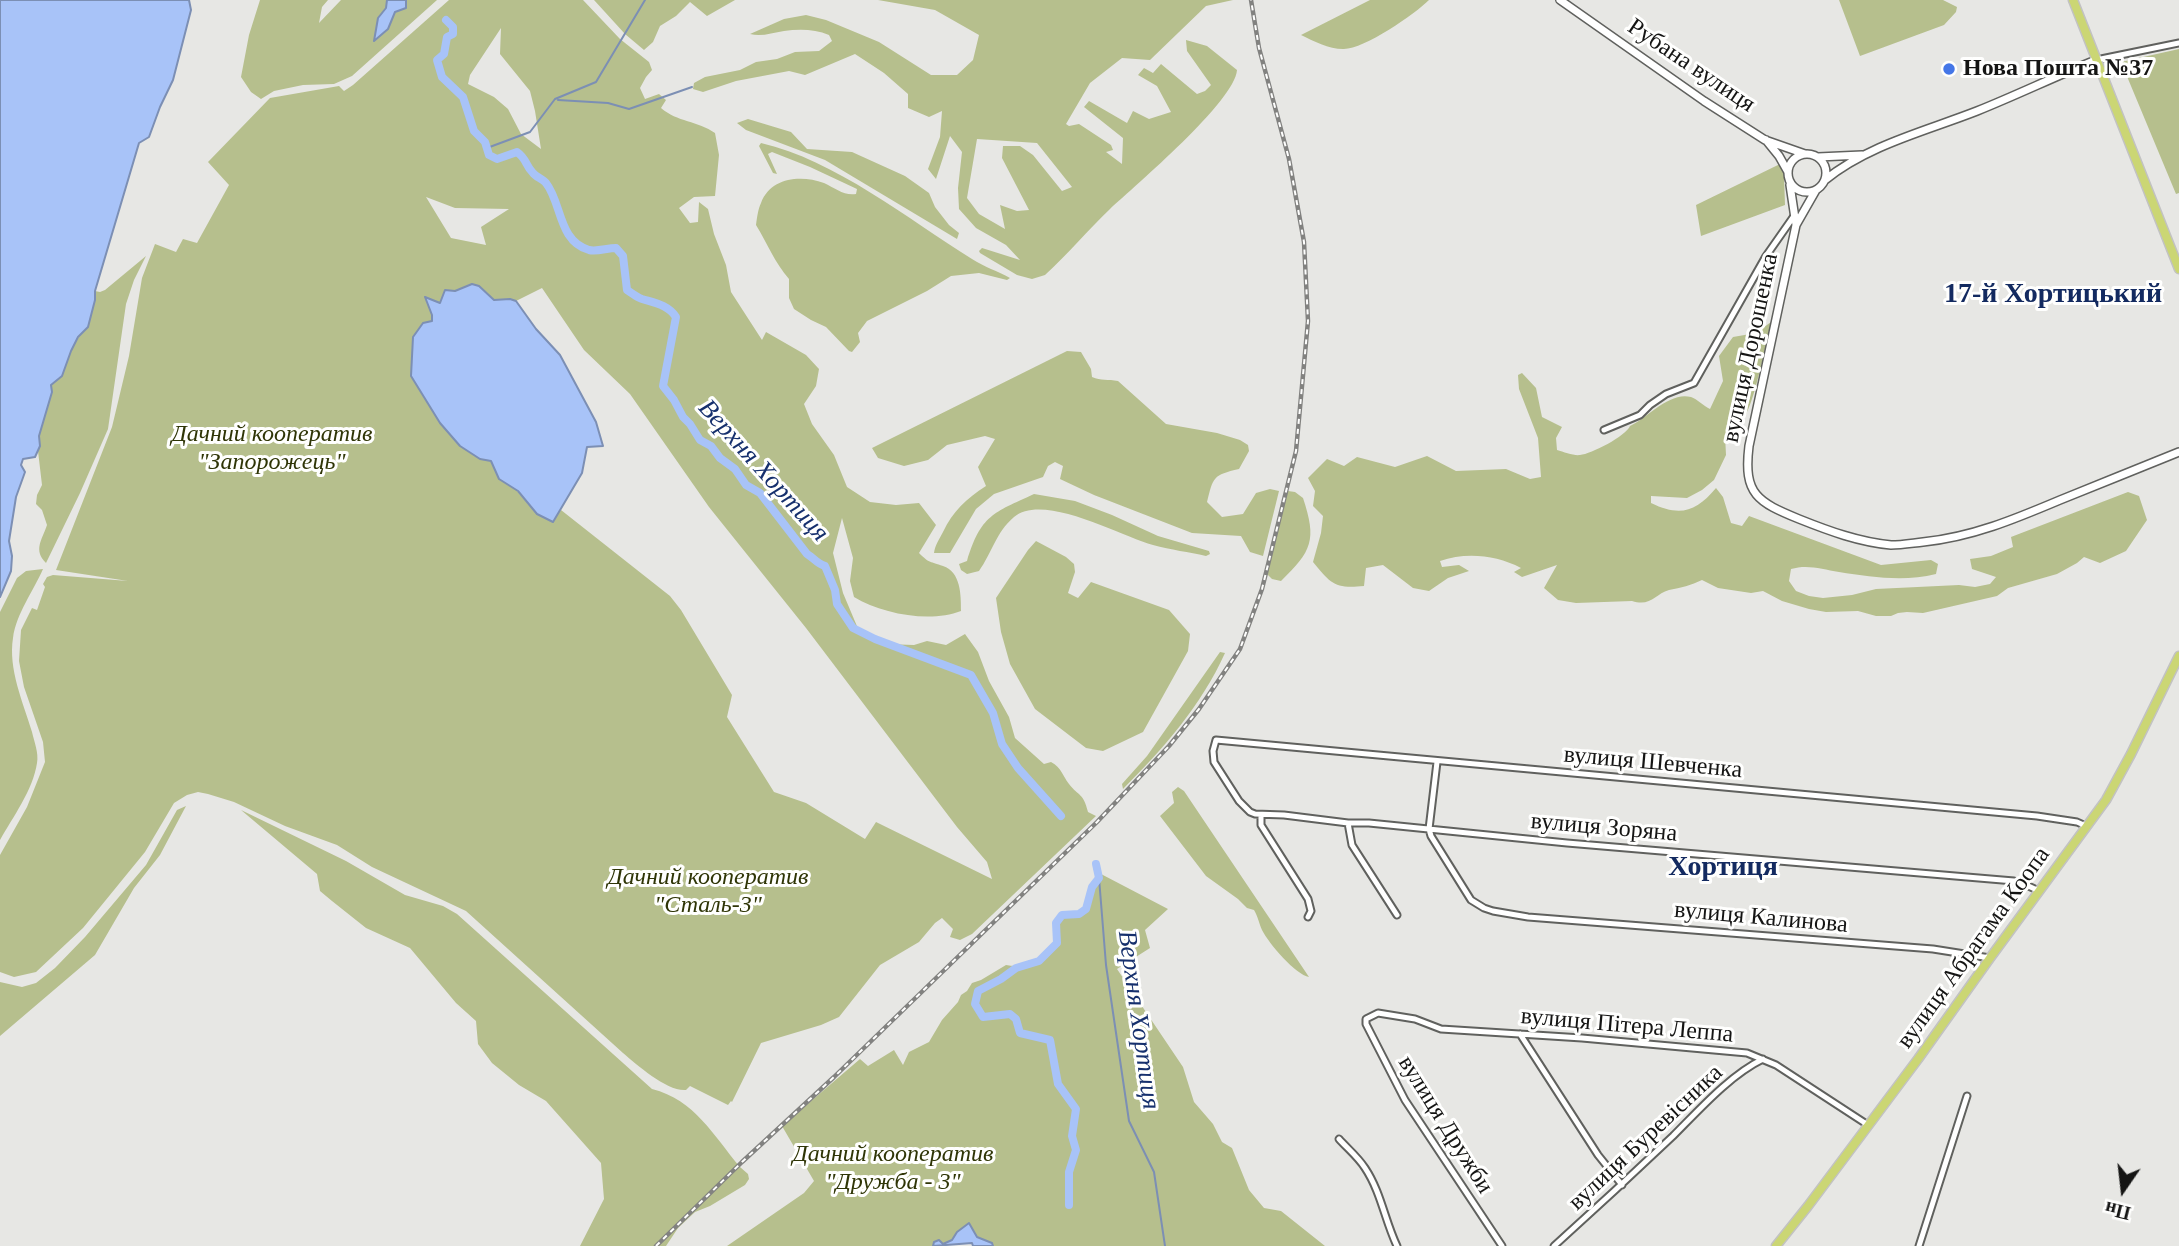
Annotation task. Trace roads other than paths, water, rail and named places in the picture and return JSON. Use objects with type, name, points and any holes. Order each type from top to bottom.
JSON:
[{"type":"main road","points":[[2073,0],[2179,270]]},
{"type":"main road","name":"вулиця Абрагама Коопа","points":[[1776,1246],[2106,800],[2179,656]]},
{"type":"street","name":"Рубана вулиця","points":[[1560,0],[1704,101],[1765,140],[1805,154]]},
{"type":"street","points":[[1866,155],[1817,157],[1805,154],[1794,158],[1788,176],[1793,187],[1800,191],[1816,190],[1825,180],[1866,155],[1981,110],[2096,60],[2179,43]]},
{"type":"street","name":"Рубана вулиця","points":[[1765,140],[1779,156],[1788,176]]},
{"type":"street","points":[[1817,157],[1825,167],[1825,180]]},
{"type":"street","name":"вулиця Дорошенка","points":[[1788,176],[1796,225]]},
{"type":"street","name":"вулиця Дорошенка","points":[[1816,190],[1796,225],[1749,446],[1751,489],[1763,503],[1853,539],[1895,545],[1933,541],[1983,531],[2179,452]]},
{"type":"street","points":[[1604,430],[1640,415],[1666,394],[1695,383],[1766,256],[1794,216]]},
{"type":"street","name":"вулиця Шевченка","points":[[1261,815],[1244,807],[1214,762],[1216,740],[1437,762],[1774,790],[2037,816],[2077,822],[2086,826]]},
{"type":"street","points":[[1429,829],[1437,762]]},
{"type":"street","points":[[1261,815],[1261,825],[1308,899],[1311,911],[1308,917]]},
{"type":"street","name":"вулиця Зоряна","points":[[1261,815],[2014,881],[2039,891]]},
{"type":"street","points":[[1348,823],[1352,845],[1397,915]]},
{"type":"street","name":"вулиця Калинова","points":[[1429,829],[1471,900],[1493,911],[1528,917],[1920,948],[1990,958]]},
{"type":"street","name":"вулиця Пітера Леппа","points":[[1366,1018],[1378,1013],[1415,1019],[1437,1028],[1747,1053],[1763,1059],[1868,1125]]},
{"type":"street","name":"вулиця Дружби","points":[[1366,1018],[1366,1024],[1405,1100],[1502,1246]]},
{"type":"street","points":[[1520,1034],[1598,1156],[1622,1185]]},
{"type":"street","name":"вулиця Буревісника","points":[[1554,1246],[1714,1097],[1763,1059]]},
{"type":"street","points":[[1919,1246],[1966,1096]]},
{"type":"street","points":[[1339,1139],[1366,1169],[1380,1198],[1397,1246]]},
{"type":"water","points":[[0,0],[189,0],[191,10],[173,80],[149,137],[139,143],[95,291],[88,327],[78,337],[62,376],[51,385],[52,392],[39,436],[40,446],[35,457],[23,459],[21,465],[25,472],[16,497],[9,541],[11,571],[0,597]]},
{"type":"water","points":[[387,0],[406,0],[406,8],[395,12],[388,29],[374,41],[378,18],[386,8]]},
{"type":"water","points":[[472,284],[479,286],[494,300],[516,301],[536,329],[560,355],[596,422],[603,446],[587,447],[582,473],[553,522],[537,514],[518,491],[499,479],[491,461],[480,459],[460,446],[440,423],[411,376],[413,337],[423,323],[432,321],[425,297],[440,303],[445,290],[455,291]]},
{"type":"water","points":[[969,1223],[977,1237],[992,1243],[993,1246],[973,1246],[972,1243],[933,1246],[934,1242],[939,1240],[943,1244],[952,1240],[957,1232]]},
{"type":"waterway","points":[[487,148],[530,132],[555,99],[596,82],[645,0]]},
{"type":"waterway","name":"Верхня Хортиця","points":[[446,20],[453,27],[453,34],[447,37],[444,54],[437,60],[442,77],[463,97],[474,131],[485,142],[489,155],[497,159],[517,152],[551,191],[571,239],[589,250],[616,248],[623,256],[627,290],[665,307],[676,317],[663,386],[700,440],[711,446],[720,458],[735,469],[746,485],[760,493],[807,554],[825,566],[835,590],[837,604],[853,628],[971,675],[993,713],[1002,744],[1018,768],[1061,816]]},
{"type":"waterway","points":[[558,100],[608,103],[629,109],[692,87]]},
{"type":"waterway","name":"Верхня Хортиця","points":[[1069,1205],[1069,1172],[1076,1150],[1072,1136],[1076,1109],[1058,1084],[1050,1040],[1020,1033],[1016,1019],[1010,1014],[983,1017],[975,1004],[978,991],[1016,968],[1039,961],[1057,943],[1056,923],[1062,915],[1079,914],[1086,909],[1092,887],[1099,878],[1096,864]]},
{"type":"waterway","name":"Верхня Хортиця","points":[[1099,878],[1106,965],[1129,1121],[1154,1172],[1165,1246]]},
{"type":"railway","points":[[656,1246],[1097,822],[1169,746],[1199,709],[1240,649],[1262,589],[1296,451],[1308,321],[1304,242],[1289,159],[1259,48],[1251,0]]},
{"type":"place","name":"Нова Пошта №37","points":[[1949,69]]},
{"type":"district","name":"17-й Хортицький","points":[[2053,295]]},
{"type":"district","name":"Хортиця","points":[[1723,868]]},
{"type":"park label","name":"Дачний кооператив \"Запорожець\"","points":[[272,449]]},
{"type":"park label","name":"Дачний кооператив \"Сталь-3\"","points":[[708,892]]},
{"type":"park label","name":"Дачний кооператив \"Дружба - 3\"","points":[[893,1169]]}]
